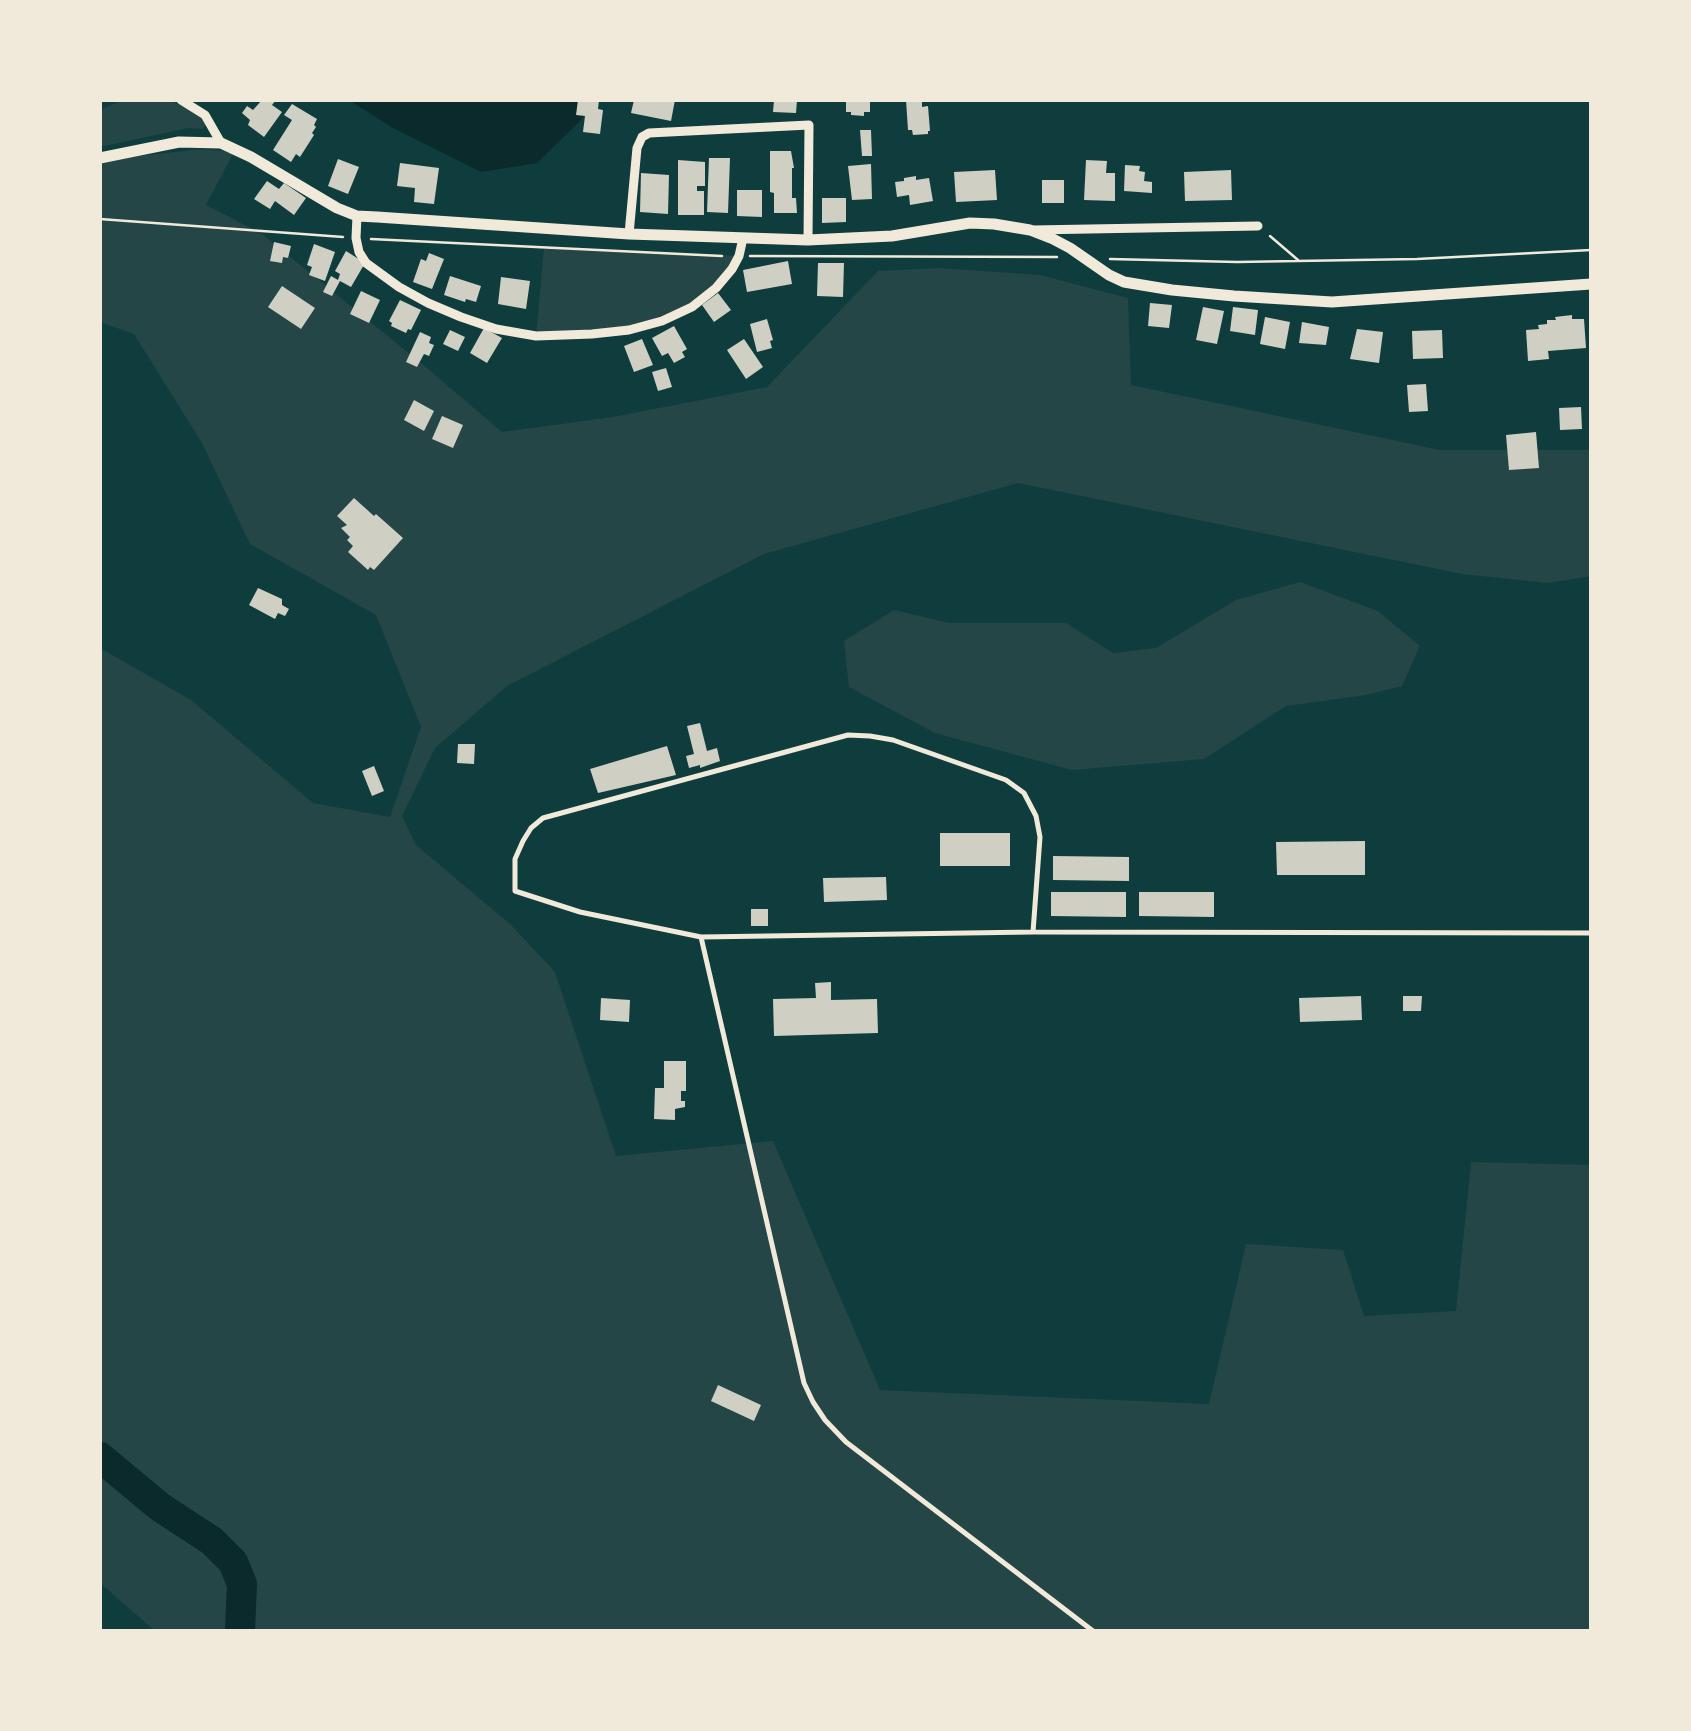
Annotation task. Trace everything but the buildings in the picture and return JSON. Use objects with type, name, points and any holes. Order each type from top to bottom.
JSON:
[{"type":"street","points":[[181,100],[206,115],[221,143]]},
{"type":"street","points":[[629,234],[637,148],[642,137],[649,133],[809,125],[808,240]]},
{"type":"street","points":[[100,158],[179,142],[221,143],[356,216],[629,234],[808,240],[892,236],[970,223],[1030,230],[1258,226]]},
{"type":"street","points":[[356,216],[359,252],[390,281],[428,303],[496,329],[536,336],[629,330],[692,307],[732,269],[743,238]]},
{"type":"street","points":[[1030,230],[1070,248],[1124,282],[1172,290],[1332,302],[1591,284]]},
{"type":"lane","points":[[1033,932],[1040,836],[1036,816],[1024,793],[1006,780],[893,740],[870,736],[848,735],[543,818],[523,841],[515,859],[514,891],[580,912],[700,937],[1033,932],[1591,933]]},
{"type":"lane","points":[[700,937],[804,1383],[813,1402],[846,1442],[1094,1631]]},
{"type":"path","points":[[1258,226],[1299,261]]},
{"type":"shaded area","points":[[123,100],[167,100],[184,106],[207,124],[202,129],[188,128],[100,147],[100,110]]},
{"type":"shaded area","points":[[349,100],[595,100],[581,120],[537,163],[481,172],[393,128]]},
{"type":"shaded area","points":[[203,149],[234,152],[206,205],[262,234],[502,432],[613,417],[767,387],[878,271],[939,268],[1040,275],[1128,298],[1131,385],[1440,450],[1591,450],[1591,576],[1548,583],[1462,574],[1018,483],[764,554],[507,686],[435,748],[402,816],[416,845],[510,924],[555,972],[616,1156],[773,1141],[880,1390],[1209,1404],[1246,1244],[1343,1250],[1364,1316],[1456,1311],[1471,1162],[1591,1165],[1591,1631],[155,1631],[100,1583],[100,648],[191,700],[313,803],[390,817],[421,727],[376,615],[250,544],[202,443],[134,334],[100,322],[100,160]]},
{"type":"shaded area","points":[[544,248],[739,256],[732,269],[692,307],[629,330],[536,336]]},
{"type":"shaded area","points":[[1300,582],[1378,611],[1420,646],[1402,686],[1286,706],[1204,759],[1072,770],[935,733],[849,687],[844,641],[894,610],[949,623],[1066,623],[1113,653],[1156,648],[1236,600]]},
{"type":"waterway","points":[[100,1457],[160,1507],[212,1541],[233,1562],[242,1584],[240,1631]]}]
